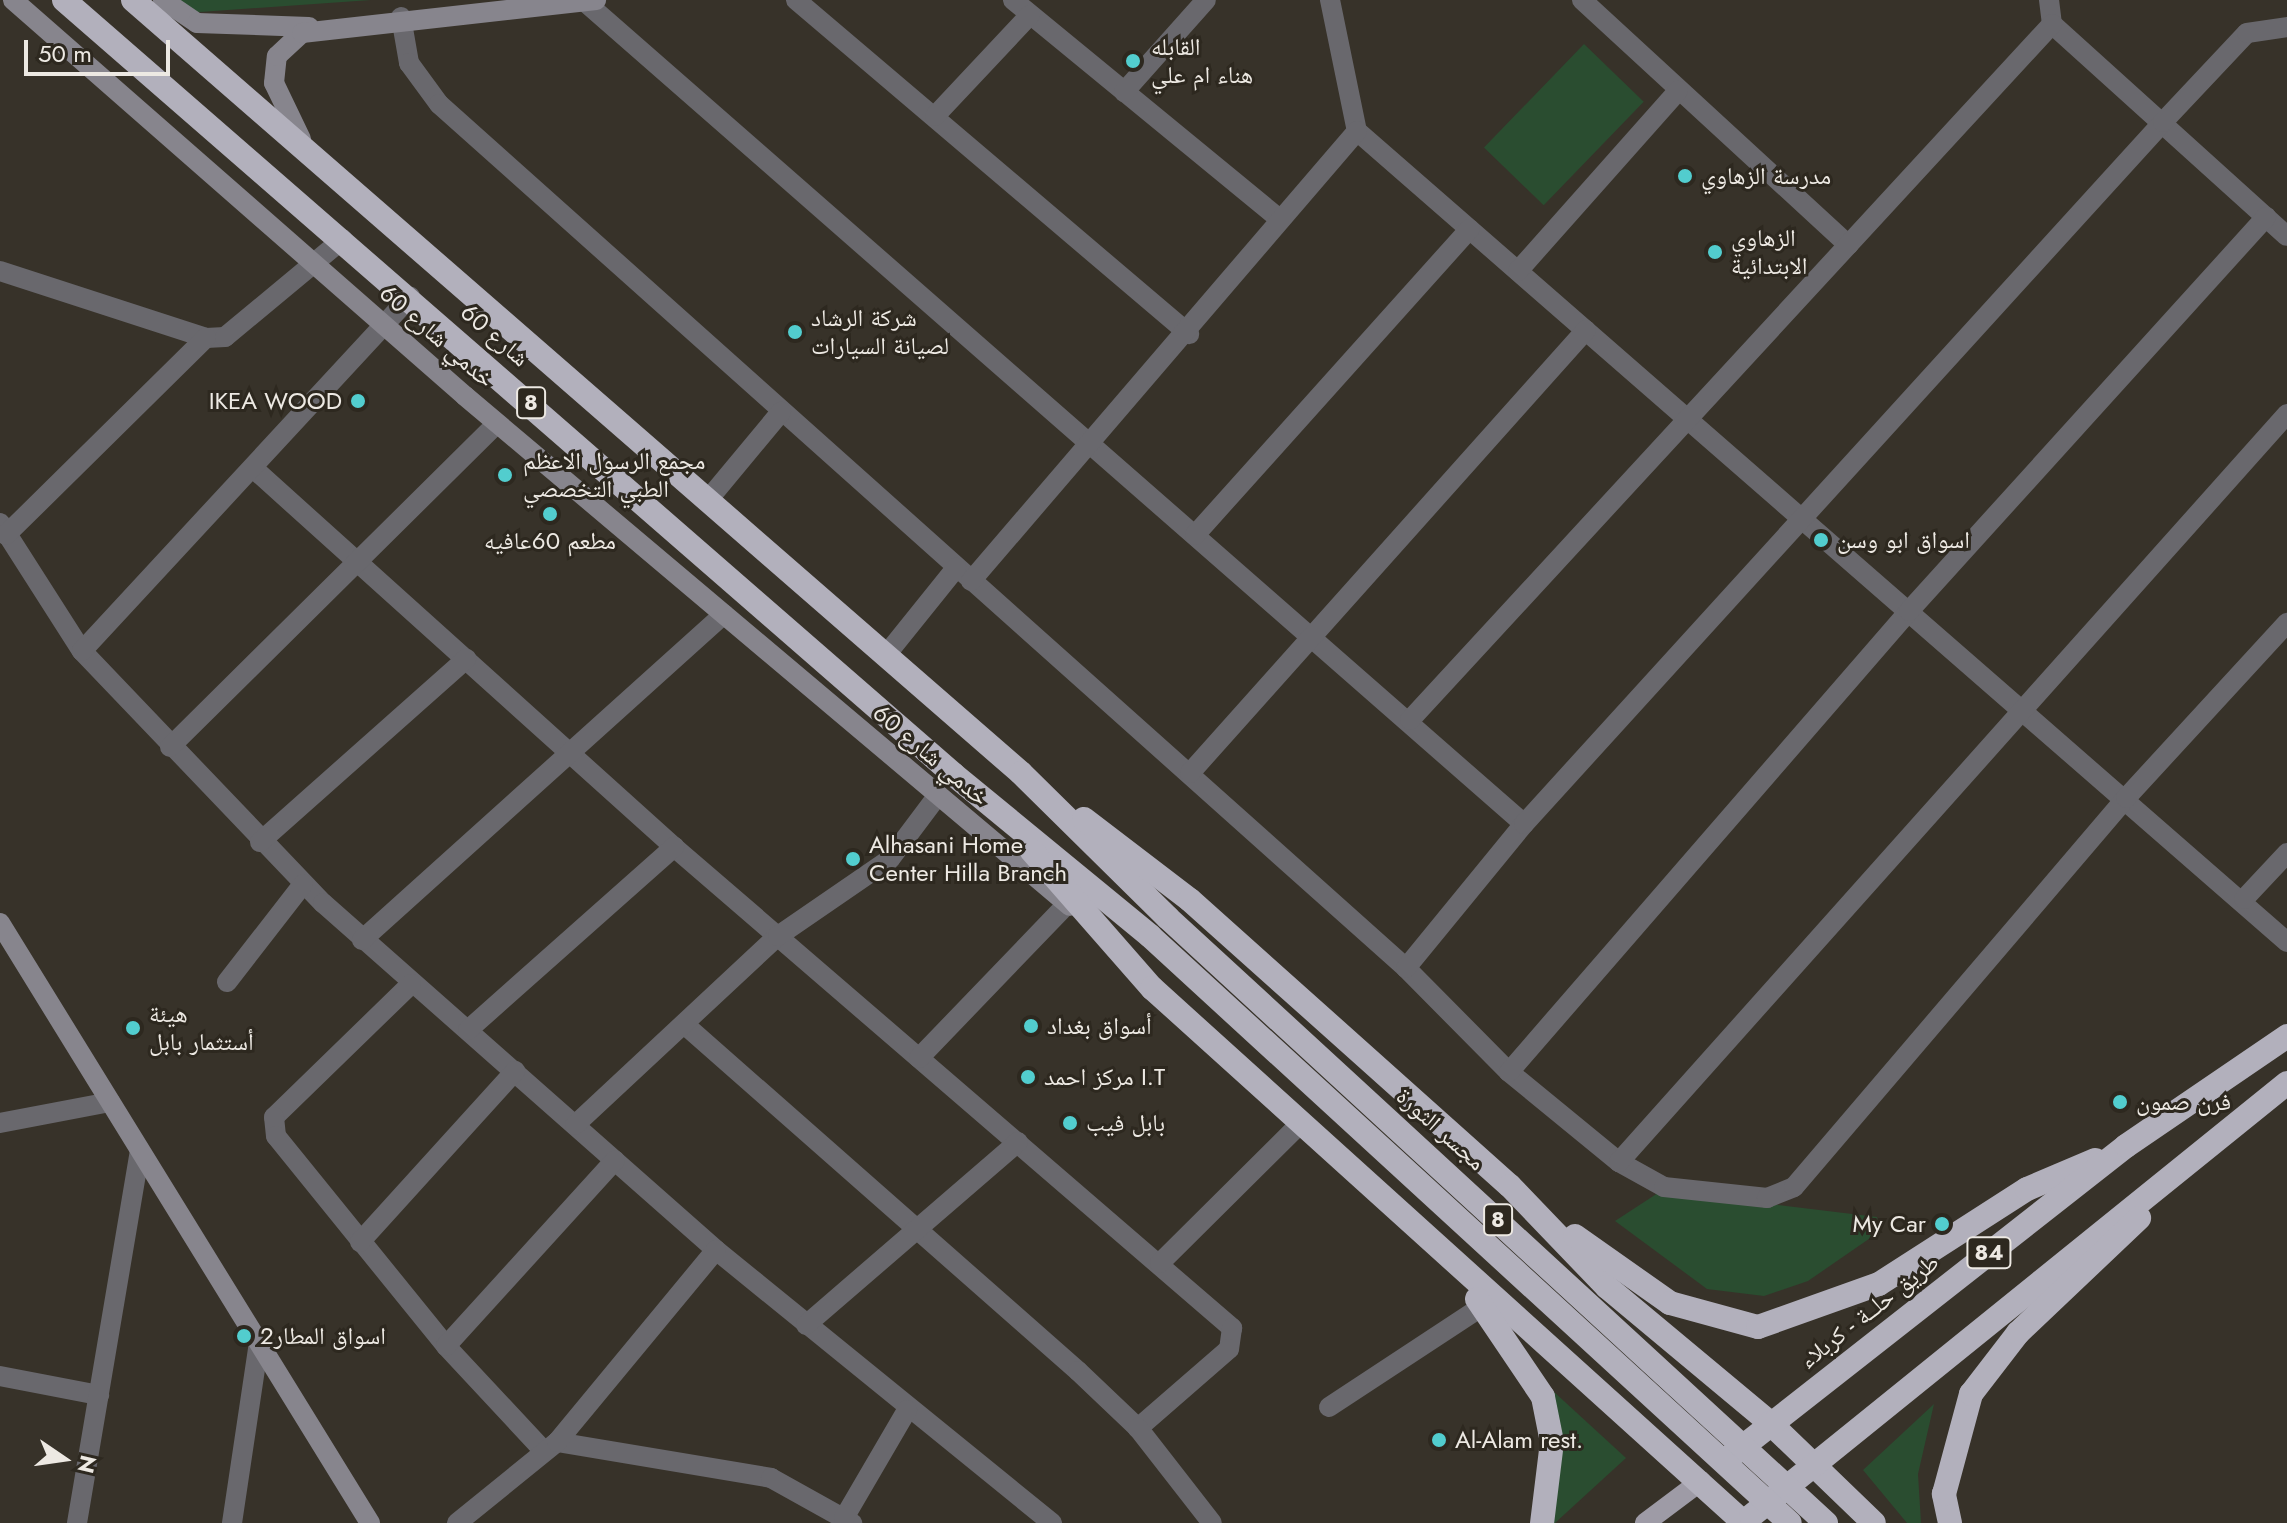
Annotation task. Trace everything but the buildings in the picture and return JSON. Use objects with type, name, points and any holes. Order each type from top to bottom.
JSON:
[{"type":"highway","name":"شارع 60","points":[[64,0],[996,808]]},
{"type":"highway","name":"شارع 60","points":[[133,0],[1021,773]]},
{"type":"highway","points":[[1021,773],[1190,900],[1510,1186],[1607,1287],[1770,1423],[1874,1523]]},
{"type":"highway","name":"مجسر الثورة","points":[[1021,773],[1168,918],[1826,1523]]},
{"type":"highway","points":[[996,808],[1089,922],[1300,1124],[1443,1255],[1701,1481],[1743,1523]]},
{"type":"highway","name":"8","points":[[996,808],[1150,936],[1790,1523]]},
{"type":"highway","name":"طريق حلــة - كربلاء","points":[[1701,1481],[1770,1423],[2126,1146],[2287,1036]]},
{"type":"highway","name":"84","points":[[1743,1523],[2287,1083]]},
{"type":"highway","points":[[1510,1186],[1670,1303],[1758,1327],[1879,1284],[2027,1189],[2126,1146]]},
{"type":"highway","points":[[1950,1523],[1944,1494],[1971,1394],[2018,1333],[2095,1265],[2193,1158]]},
{"type":"highway","points":[[1443,1255],[1483,1306],[1543,1397],[1552,1442],[1542,1523]]},
{"type":"highway","points":[[1551,1350],[1573,1362],[1608,1343],[1617,1315],[1607,1287]]},
{"type":"main road","name":"خدمي شارع 60","points":[[13,0],[497,423],[1089,922]]},
{"type":"main road","points":[[163,0],[182,19],[225,28],[331,26],[596,0]]},
{"type":"main road","points":[[312,156],[279,106],[277,56],[288,41],[331,26]]},
{"type":"main road","points":[[0,923],[370,1523]]},
{"type":"main road","name":"طريق حلــة - كربلاء","points":[[1645,1523],[1701,1481]]},
{"type":"street","points":[[796,0],[1189,334]]},
{"type":"street","points":[[1013,0],[1280,219]]},
{"type":"street","points":[[1124,92],[1206,0]]},
{"type":"street","points":[[1330,0],[1357,131],[2244,899],[2287,942]]},
{"type":"street","points":[[1582,0],[1848,245]]},
{"type":"street","points":[[2049,0],[2052,24],[2287,236]]},
{"type":"street","points":[[584,1],[1092,439],[1195,535],[1410,720],[1524,824]]},
{"type":"street","points":[[935,116],[1030,15]]},
{"type":"street","points":[[401,17],[409,63],[439,104],[1406,968],[1509,1072],[1619,1162],[1664,1187],[1767,1198],[1794,1187],[2126,798],[2287,623]]},
{"type":"street","points":[[1410,720],[2052,24]]},
{"type":"street","points":[[1406,968],[1524,824],[2163,122],[2247,33],[2285,29]]},
{"type":"street","points":[[1518,271],[1678,91]]},
{"type":"street","points":[[886,655],[1189,334],[1280,219],[1357,131]]},
{"type":"street","points":[[1509,1072],[1909,611],[2266,217]]},
{"type":"street","points":[[1195,535],[1470,229]]},
{"type":"street","points":[[343,239],[237,330],[206,338],[3,529],[82,651],[260,842],[362,940],[716,1250],[907,1410],[1052,1523]]},
{"type":"street","points":[[0,271],[206,338]]},
{"type":"street","points":[[82,651],[410,297]]},
{"type":"street","points":[[1190,773],[1309,633],[1586,330]]},
{"type":"street","points":[[707,501],[781,412]]},
{"type":"street","points":[[1619,1162],[2026,713],[2287,414]]},
{"type":"street","points":[[170,747],[497,423]]},
{"type":"street","points":[[253,468],[570,750],[674,847],[1232,1328],[1233,1339],[1138,1428]]},
{"type":"street","points":[[362,940],[724,614]]},
{"type":"street","points":[[260,842],[466,659]]},
{"type":"street","points":[[575,1125],[778,936],[890,859],[938,795]]},
{"type":"street","points":[[468,1030],[674,847]]},
{"type":"street","points":[[2244,899],[2287,853]]},
{"type":"street","points":[[227,982],[303,884]]},
{"type":"street","points":[[919,1058],[1067,904]]},
{"type":"street","points":[[411,984],[274,1117],[276,1136],[446,1346],[550,1446],[763,1476],[848,1521],[907,1410]]},
{"type":"street","points":[[684,1024],[1138,1428],[1212,1523]]},
{"type":"street","points":[[360,1242],[515,1071]]},
{"type":"street","points":[[0,1123],[110,1102]]},
{"type":"street","points":[[1160,1263],[1300,1124]]},
{"type":"street","points":[[806,1325],[1018,1142]]},
{"type":"street","points":[[77,1523],[140,1151]]},
{"type":"street","points":[[446,1346],[615,1160]]},
{"type":"street","points":[[457,1523],[550,1446],[716,1250]]},
{"type":"street","points":[[1329,1407],[1483,1306]]},
{"type":"street","points":[[232,1523],[259,1343]]},
{"type":"street","points":[[0,1376],[99,1395]]},
{"type":"green space","points":[[171,0],[371,0],[186,13]]},
{"type":"green space","points":[[1584,44],[1644,102],[1544,205],[1484,148]]},
{"type":"green space","points":[[1661,1191],[1877,1217],[1879,1232],[1808,1281],[1764,1296],[1707,1289],[1615,1221]]},
{"type":"green space","points":[[1553,1391],[1626,1458],[1555,1523],[1553,1523]]},
{"type":"green space","points":[[1934,1404],[1918,1474],[1921,1523],[1907,1523],[1863,1470]]},
{"type":"place","name":"القابله هناء ام علي","points":[[1133,61]]},
{"type":"place","name":"مدرسة الزهاوي","points":[[1685,176]]},
{"type":"place","name":"الزهاوي الابتدائية","points":[[1715,252]]},
{"type":"place","name":"شركة الرشاد لصيانة السيارات","points":[[795,332]]},
{"type":"place","name":"IKEA WOOD","points":[[358,401]]},
{"type":"place","name":"مجمع الرسول الاعظم الطبي التخصصي","points":[[505,475]]},
{"type":"place","name":"مطعم 60عافيه","points":[[550,514]]},
{"type":"place","name":"اسواق ابو وسن","points":[[1821,540]]},
{"type":"place","name":"Alhasani Home Center Hilla Branch","points":[[853,859]]},
{"type":"place","name":"أسواق بغداد","points":[[1031,1026]]},
{"type":"place","name":"هيئة أستثمار بابل","points":[[133,1028]]},
{"type":"place","name":"مركز احمد I.T","points":[[1028,1077]]},
{"type":"place","name":"فرن صمون","points":[[2120,1102]]},
{"type":"place","name":"بابل فيب","points":[[1070,1123]]},
{"type":"place","name":"My Car","points":[[1942,1224]]},
{"type":"place","name":"اسواق المطار2","points":[[244,1336]]},
{"type":"place","name":"Al-Alam rest.","points":[[1439,1440]]}]
